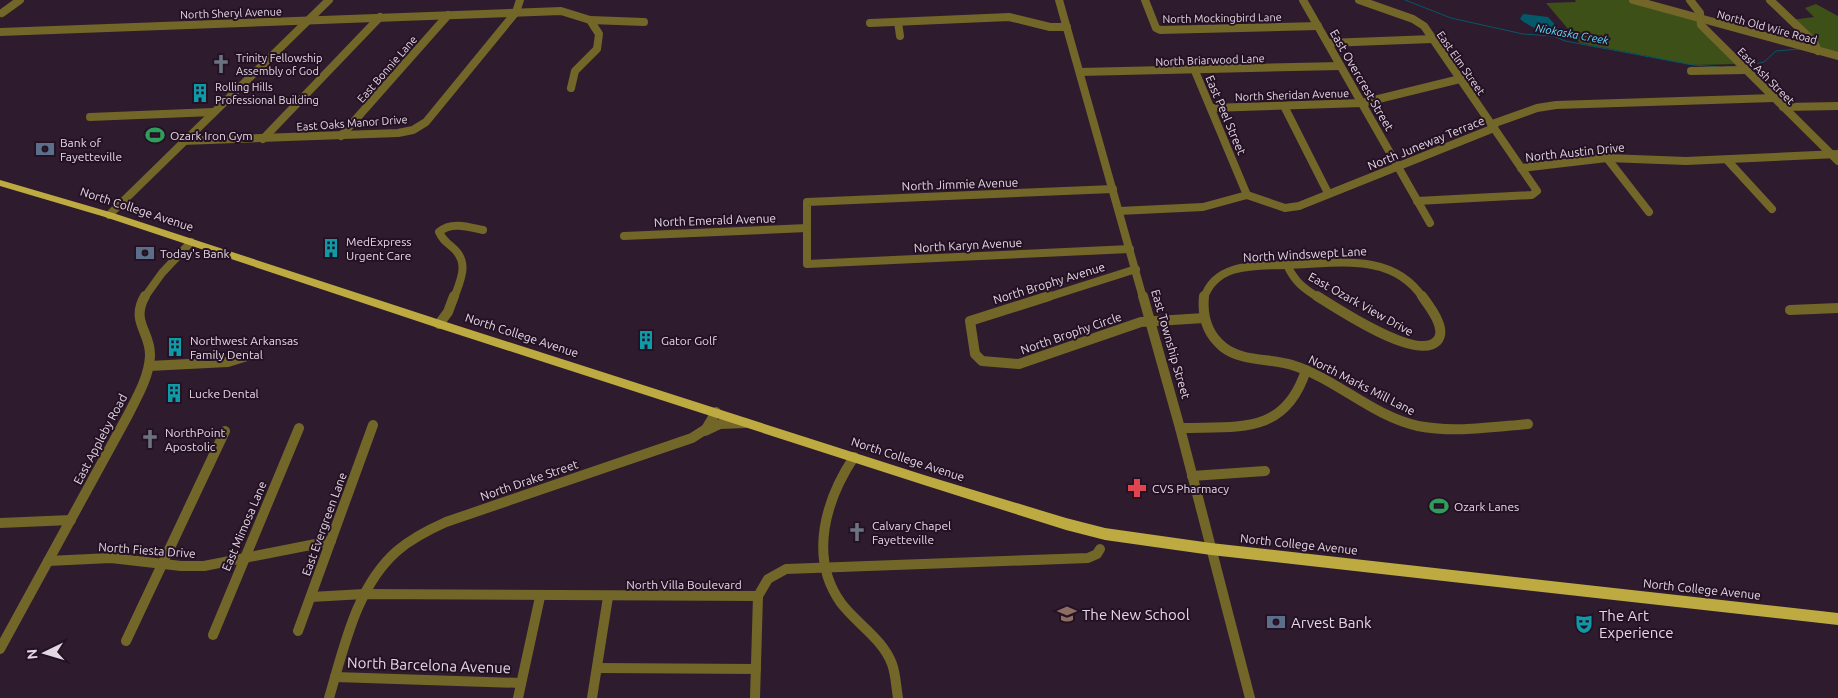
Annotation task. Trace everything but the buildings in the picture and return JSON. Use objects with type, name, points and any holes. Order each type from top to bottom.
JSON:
[{"type":"main road","name":"North College Avenue","points":[[0,183],[109,215],[439,324],[854,457],[1066,524],[1106,534],[1211,549],[1838,619]]},
{"type":"street","points":[[0,21],[4,17],[1,13],[20,0]]},
{"type":"street","points":[[109,215],[182,141],[329,0]]},
{"type":"street","name":"East Oaks Manor Drive","points":[[182,141],[402,133],[423,125],[516,12],[520,0]]},
{"type":"street","name":"East Township Street","points":[[1058,0],[1180,428],[1250,698]]},
{"type":"street","name":"North Mockingbird Lane","points":[[1145,0],[1156,28],[1160,30],[1318,26]]},
{"type":"street","name":"East Overcrest Street","points":[[1303,0],[1430,223]]},
{"type":"street","name":"East Elm Street","points":[[1359,0],[1413,19],[1424,26],[1522,168]]},
{"type":"street","name":"North Old Wire Road","points":[[1633,0],[1838,56]]},
{"type":"street","name":"East Ash Street","points":[[1690,0],[1698,8],[1701,25],[1783,107],[1834,154],[1838,161]]},
{"type":"street","points":[[1770,0],[1814,42],[1818,51]]},
{"type":"street","name":"North Sheryl Avenue","points":[[0,32],[516,12],[561,12],[590,20],[644,22]]},
{"type":"street","name":"East Bonnie Lane","points":[[342,136],[448,15]]},
{"type":"street","points":[[263,139],[380,18]]},
{"type":"street","points":[[870,23],[1009,18],[1050,27],[1066,27]]},
{"type":"street","points":[[571,88],[575,71],[592,55],[599,44],[598,29],[590,20]]},
{"type":"street","points":[[898,22],[900,36]]},
{"type":"street","points":[[1328,43],[1432,39]]},
{"type":"street","name":"North Briarwood Lane","points":[[1080,72],[1195,71],[1340,66]]},
{"type":"street","points":[[1691,71],[1746,70]]},
{"type":"street","name":"East Peel Street","points":[[1195,71],[1247,195]]},
{"type":"street","name":"North Sheridan Avenue","points":[[1211,108],[1362,103],[1460,79]]},
{"type":"street","name":"North Juneway Terrace","points":[[1247,195],[1285,208],[1299,206],[1494,128],[1495,123],[1537,108],[1556,105],[1774,98]]},
{"type":"street","points":[[1284,106],[1328,193]]},
{"type":"street","points":[[1783,107],[1838,106]]},
{"type":"street","points":[[90,117],[213,112]]},
{"type":"street","name":"North Austin Drive","points":[[1418,201],[1535,194],[1536,189],[1522,168],[1607,158],[1686,161],[1834,154]]},
{"type":"street","points":[[1607,158],[1649,212]]},
{"type":"street","points":[[1727,160],[1772,209]]},
{"type":"street","name":"North Jimmie Avenue","points":[[807,228],[808,202],[1113,189]]},
{"type":"street","points":[[1119,211],[1203,207],[1247,195]]},
{"type":"street","points":[[439,324],[448,312],[464,273],[464,267],[457,249],[440,237],[439,232],[443,227],[450,225],[483,230]]},
{"type":"street","name":"North Emerald Avenue","points":[[624,236],[807,228]]},
{"type":"street","name":"North Karyn Avenue","points":[[807,228],[807,264],[1130,249]]},
{"type":"street","name":"East Appleby Road","points":[[0,649],[133,406],[149,366],[149,346],[138,315],[140,306],[150,288],[191,242]]},
{"type":"street","name":"North Windswept Lane","points":[[1204,318],[1201,303],[1206,290],[1227,271],[1360,261],[1380,265],[1404,276],[1420,290],[1440,327],[1440,337],[1434,344]]},
{"type":"street","name":"East Ozark View Drive","points":[[1287,265],[1294,279],[1302,288],[1411,346],[1424,348],[1434,344]]},
{"type":"street","name":"North Brophy Avenue","points":[[970,321],[1136,269]]},
{"type":"street","points":[[1790,310],[1838,308]]},
{"type":"street","points":[[1150,320],[1204,318]]},
{"type":"street","name":"North Marks Mill Lane","points":[[1204,318],[1212,334],[1223,347],[1237,354],[1290,364],[1306,370],[1394,418],[1417,426],[1441,428],[1528,424]]},
{"type":"street","name":"North Brophy Circle","points":[[970,321],[977,358],[987,362],[1014,365],[1150,320]]},
{"type":"street","points":[[149,366],[228,362],[247,356]]},
{"type":"street","points":[[1180,428],[1246,425],[1265,421],[1282,412],[1294,399],[1306,370]]},
{"type":"street","points":[[702,432],[716,412]]},
{"type":"street","name":"North Drake Street","points":[[329,698],[364,594],[378,570],[391,554],[425,530],[692,438],[720,424],[750,423]]},
{"type":"street","name":"East Evergreen Lane","points":[[298,631],[373,425]]},
{"type":"street","name":"East Mimosa Lane","points":[[212,635],[299,428]]},
{"type":"street","points":[[126,641],[225,431]]},
{"type":"street","points":[[854,457],[833,492],[825,516],[823,545],[826,567],[840,602],[889,658],[896,680],[898,698]]},
{"type":"street","points":[[1192,476],[1265,471]]},
{"type":"street","points":[[0,524],[71,520]]},
{"type":"street","name":"North Fiesta Drive","points":[[48,561],[111,558],[198,567],[331,541]]},
{"type":"street","name":"North Villa Boulevard","points":[[311,597],[364,594],[540,597],[758,596],[763,584],[780,571],[826,567],[1088,558],[1097,554],[1100,549]]},
{"type":"street","points":[[755,698],[758,596]]},
{"type":"street","points":[[518,698],[540,597]]},
{"type":"street","points":[[592,698],[608,597]]},
{"type":"street","points":[[597,668],[756,669]]},
{"type":"street","name":"North Barcelona Avenue","points":[[336,678],[521,683]]},
{"type":"green space","points":[[1575,0],[1633,0],[1699,19],[1740,64],[1693,65],[1580,43],[1546,3],[1576,2]]},
{"type":"green space","points":[[1816,4],[1838,16],[1838,56],[1818,51],[1791,20],[1814,17],[1805,8]]},
{"type":"water","points":[[1523,14],[1548,17],[1561,31],[1546,32],[1534,28],[1520,19]]},
{"type":"waterway","name":"Niokaska Creek","points":[[1405,0],[1451,18],[1523,34],[1553,36],[1565,41],[1693,65],[1719,67]]},
{"type":"waterway","name":"Niokaska Creek","points":[[1745,66],[1764,62],[1776,51],[1799,49]]},
{"type":"waterway","name":"Niokaska Creek","points":[[1724,67],[1739,66]]},
{"type":"place","name":"Trinity Fellowship Assembly of God","points":[[221,64]]},
{"type":"place","name":"Rolling Hills Professional Building","points":[[200,93]]},
{"type":"place","name":"Ozark Iron Gym","points":[[155,135]]},
{"type":"place","name":"Bank of Fayetteville","points":[[45,149]]},
{"type":"place","name":"MedExpress Urgent Care","points":[[331,248]]},
{"type":"place","name":"Today's Bank","points":[[145,253]]},
{"type":"place","name":"Gator Golf","points":[[646,340]]},
{"type":"place","name":"Northwest Arkansas Family Dental","points":[[175,347]]},
{"type":"place","name":"Lucke Dental","points":[[174,393]]},
{"type":"place","name":"NorthPoint Apostolic","points":[[150,439]]},
{"type":"place","name":"CVS Pharmacy","points":[[1137,488]]},
{"type":"place","name":"Ozark Lanes","points":[[1439,506]]},
{"type":"place","name":"Calvary Chapel Fayetteville","points":[[857,532]]},
{"type":"place","name":"The New School","points":[[1067,614]]},
{"type":"place","name":"Arvest Bank","points":[[1276,622]]},
{"type":"place","name":"The Art Experience","points":[[1584,624]]}]
